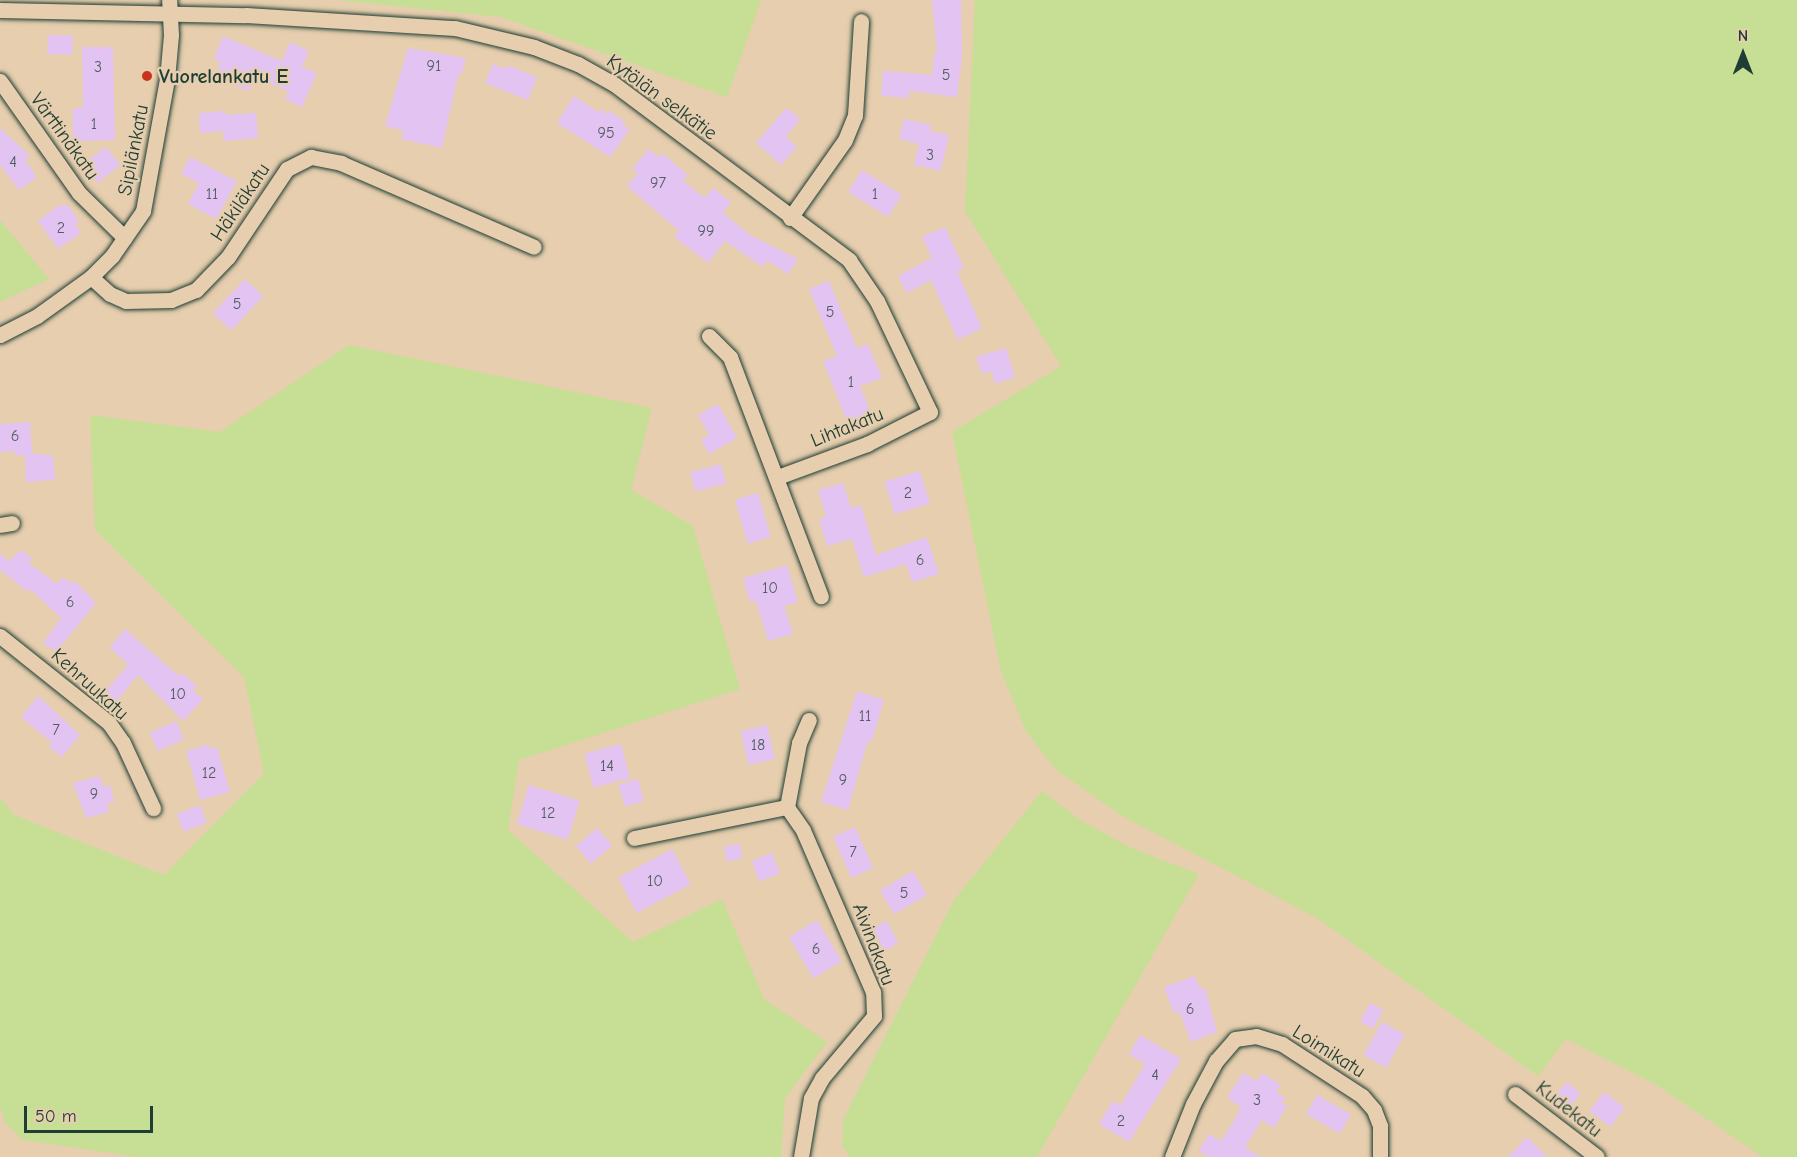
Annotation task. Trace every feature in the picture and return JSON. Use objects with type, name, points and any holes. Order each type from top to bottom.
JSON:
[{"type":"street","name":"Kytölän selkätie","points":[[0,10],[170,6],[445,27],[534,47],[614,84],[790,218],[830,245],[865,279],[930,412]]},
{"type":"street","name":"Sipilänkatu","points":[[0,335],[37,316],[91,277],[125,238],[143,211],[152,177],[167,80],[170,6]]},
{"type":"street","points":[[790,218],[845,140],[855,115],[861,21]]},
{"type":"street","name":"Värttinäkatu","points":[[0,81],[79,193],[125,238]]},
{"type":"street","name":"Häkiläkatu","points":[[91,277],[110,294],[126,301],[171,300],[196,290],[228,257],[287,170],[311,157],[341,163],[534,247]]},
{"type":"street","points":[[709,336],[730,357],[778,477],[821,597]]},
{"type":"street","name":"Lihtakatu","points":[[778,477],[867,444],[930,412]]},
{"type":"street","name":"Kehruukatu","points":[[0,636],[109,723],[123,743],[153,808]]},
{"type":"street","points":[[634,838],[787,807],[799,743],[809,720]]},
{"type":"street","name":"Aivinakatu","points":[[787,807],[808,840],[873,992],[874,1016],[822,1078],[811,1098],[801,1157]]},
{"type":"street","name":"Loimikatu","points":[[1172,1157],[1193,1104],[1216,1061],[1235,1039],[1256,1036],[1282,1044],[1362,1096],[1374,1110],[1380,1126],[1380,1157]]},
{"type":"street","name":"Kudekatu","points":[[1515,1094],[1597,1157]]},
{"type":"green space","points":[[336,0],[761,0],[727,97],[501,17]]},
{"type":"green space","points":[[975,0],[1797,0],[1797,1157],[1763,1157],[1655,1084],[1566,1039],[1538,1076],[1317,918],[1122,816],[1055,769],[1026,731],[1001,672],[952,432],[1061,366],[965,211]]},
{"type":"green space","points":[[0,220],[49,279],[0,302]]},
{"type":"green space","points":[[349,345],[652,408],[631,490],[693,526],[740,689],[519,760],[508,830],[633,942],[722,899],[764,999],[827,1042],[785,1098],[781,1157],[139,1157],[23,1140],[5,1122],[0,1106],[0,797],[14,815],[164,875],[264,773],[244,677],[95,530],[90,415],[220,432]]},
{"type":"green space","points":[[1042,791],[1082,821],[1131,848],[1199,874],[1037,1157],[850,1157],[842,1145],[843,1120],[954,900]]},
{"type":"building","points":[[932,0],[961,0],[962,56],[957,97],[909,91],[909,98],[881,96],[883,71],[932,75],[934,53],[937,53]]},
{"type":"building","points":[[48,35],[73,36],[72,55],[47,54]]},
{"type":"building","points":[[223,36],[282,61],[290,42],[309,51],[302,67],[317,73],[302,107],[285,99],[288,91],[255,77],[249,91],[215,77],[221,63],[214,59]]},
{"type":"building","points":[[82,47],[113,47],[115,140],[73,141],[73,108],[83,108]]},
{"type":"building","points":[[408,48],[466,58],[461,76],[458,75],[442,148],[401,139],[403,130],[385,126]]},
{"type":"building","points":[[493,64],[505,69],[507,65],[537,77],[528,100],[485,83]]},
{"type":"building","points":[[574,96],[598,112],[601,109],[608,114],[610,111],[625,122],[623,125],[630,129],[610,157],[557,123]]},
{"type":"building","points":[[786,108],[800,119],[786,137],[797,147],[781,165],[756,143]]},
{"type":"building","points":[[225,111],[226,115],[256,113],[258,138],[224,141],[223,131],[200,133],[199,113]]},
{"type":"building","points":[[904,119],[931,125],[930,131],[949,135],[941,171],[914,165],[919,144],[899,139]]},
{"type":"building","points":[[0,128],[30,156],[25,160],[37,177],[19,190],[0,165]]},
{"type":"building","points":[[106,147],[120,165],[97,183],[83,165]]},
{"type":"building","points":[[649,149],[658,157],[662,153],[688,175],[683,181],[705,198],[713,188],[731,202],[723,213],[750,235],[798,259],[788,274],[767,260],[763,267],[725,241],[708,263],[674,237],[679,231],[627,186],[638,173],[632,169]]},
{"type":"building","points":[[190,157],[237,181],[216,219],[188,204],[199,183],[181,174]]},
{"type":"building","points":[[862,170],[902,195],[888,217],[848,192]]},
{"type":"building","points":[[60,204],[63,207],[67,204],[79,221],[75,224],[81,233],[58,249],[38,221]]},
{"type":"building","points":[[945,227],[964,268],[957,271],[982,328],[958,340],[931,280],[907,293],[898,276],[932,258],[922,237]]},
{"type":"building","points":[[245,279],[263,296],[231,330],[213,313]]},
{"type":"building","points":[[829,281],[857,348],[868,344],[882,378],[860,386],[872,415],[848,424],[823,361],[837,356],[809,289]]},
{"type":"building","points":[[1006,348],[1015,377],[995,384],[991,371],[982,374],[976,357]]},
{"type":"building","points":[[718,404],[737,438],[709,454],[701,440],[709,435],[698,415]]},
{"type":"building","points":[[30,422],[32,453],[53,456],[55,480],[26,482],[25,455],[15,456],[15,451],[0,452],[0,424]]},
{"type":"building","points":[[721,464],[726,483],[695,492],[690,472]]},
{"type":"building","points":[[920,471],[930,504],[895,514],[885,482]]},
{"type":"building","points":[[843,483],[851,508],[861,505],[876,555],[927,537],[939,574],[912,582],[906,564],[864,577],[852,539],[827,546],[819,519],[826,517],[818,490]]},
{"type":"building","points":[[758,493],[771,537],[748,544],[735,500]]},
{"type":"building","points":[[21,550],[32,558],[29,563],[57,584],[63,577],[72,584],[74,580],[96,603],[56,652],[43,643],[61,618],[30,589],[28,592],[0,570],[0,554],[9,561]]},
{"type":"building","points":[[787,565],[798,602],[784,606],[793,634],[768,641],[756,601],[750,602],[743,578]]},
{"type":"building","points":[[125,629],[179,676],[182,673],[197,686],[193,690],[203,699],[183,721],[138,675],[114,705],[102,695],[128,665],[110,647]]},
{"type":"building","points":[[857,691],[884,700],[872,741],[868,740],[848,810],[821,802]]},
{"type":"building","points":[[38,696],[80,735],[62,757],[49,747],[52,743],[21,717]]},
{"type":"building","points":[[176,721],[184,739],[158,751],[150,733]]},
{"type":"building","points":[[767,725],[775,759],[749,765],[741,731]]},
{"type":"building","points":[[209,744],[210,749],[217,747],[230,792],[200,800],[186,751]]},
{"type":"building","points":[[621,744],[630,778],[593,788],[584,754]]},
{"type":"building","points":[[100,776],[103,787],[110,785],[114,802],[107,803],[109,812],[86,818],[73,783]]},
{"type":"building","points":[[638,779],[644,801],[625,806],[619,784]]},
{"type":"building","points":[[529,785],[580,800],[568,840],[517,824]]},
{"type":"building","points":[[200,805],[207,823],[183,832],[177,814]]},
{"type":"building","points":[[855,827],[873,868],[851,878],[833,837]]},
{"type":"building","points":[[597,828],[612,845],[591,864],[576,846]]},
{"type":"building","points":[[740,844],[742,859],[726,861],[724,846]]},
{"type":"building","points":[[672,849],[691,884],[637,913],[618,878]]},
{"type":"building","points":[[772,853],[780,874],[759,881],[751,861]]},
{"type":"building","points":[[913,871],[927,895],[894,914],[880,890]]},
{"type":"building","points":[[817,920],[842,961],[813,978],[789,937]]},
{"type":"building","points":[[887,921],[898,943],[884,951],[873,928]]},
{"type":"building","points":[[1195,976],[1200,989],[1205,987],[1217,1032],[1191,1042],[1179,1011],[1174,1014],[1164,987]]},
{"type":"building","points":[[1370,1003],[1383,1010],[1373,1029],[1360,1022]]},
{"type":"building","points":[[1382,1022],[1405,1035],[1386,1068],[1364,1055]]},
{"type":"building","points":[[1140,1035],[1181,1059],[1129,1142],[1099,1124],[1113,1101],[1121,1105],[1145,1064],[1129,1054]]},
{"type":"building","points":[[1243,1073],[1257,1081],[1262,1073],[1281,1085],[1276,1092],[1285,1098],[1282,1103],[1287,1106],[1274,1128],[1262,1120],[1245,1147],[1261,1157],[1209,1157],[1199,1151],[1209,1134],[1221,1141],[1238,1114],[1240,1106],[1227,1098]]},
{"type":"building","points":[[1567,1082],[1581,1094],[1565,1112],[1551,1100]]},
{"type":"building","points":[[1604,1092],[1625,1108],[1610,1127],[1590,1111]]},
{"type":"building","points":[[1317,1095],[1351,1114],[1340,1134],[1306,1114]]},
{"type":"building","points":[[1527,1137],[1547,1157],[1508,1157]]},
{"type":"place","name":"Vuorelankatu E","points":[[147,76]]}]
